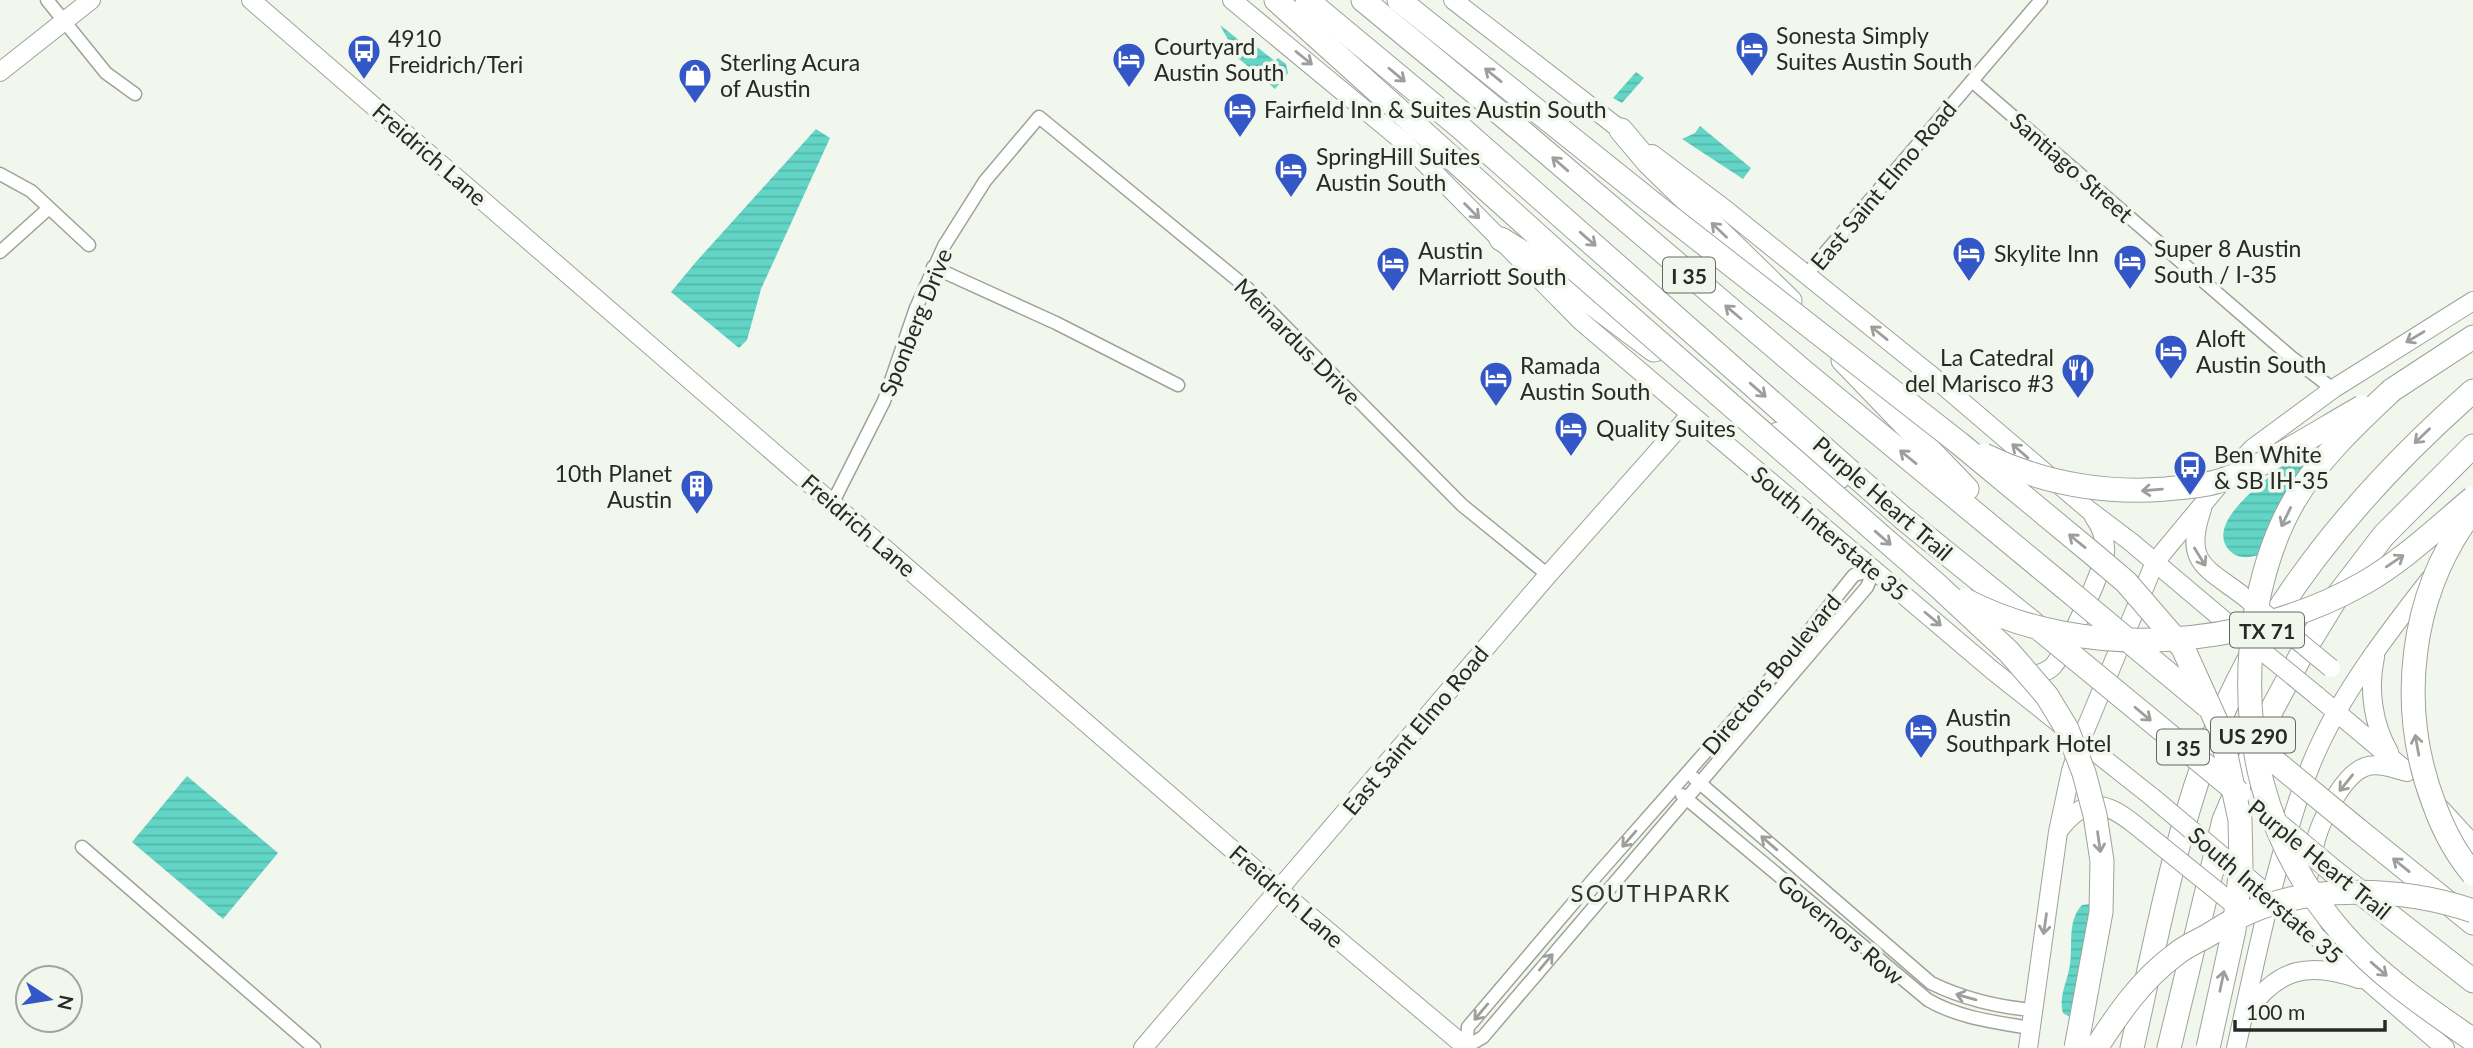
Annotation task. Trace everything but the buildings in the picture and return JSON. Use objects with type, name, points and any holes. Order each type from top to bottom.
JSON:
[{"type":"highway","points":[[1276,0],[1574,268],[1937,585],[2009,652],[2047,696],[2067,729],[2084,774],[2095,815],[2102,861],[2101,912],[2076,1048]]},
{"type":"highway","name":"Purple Heart Trail","points":[[1307,0],[1461,128],[1903,518],[2333,871],[2473,981]]},
{"type":"highway","name":"Purple Heart Trail","points":[[1363,0],[1519,129],[1802,371],[2473,923]]},
{"type":"highway","points":[[1399,0],[1959,443],[2126,582],[2183,648],[2221,732],[2240,820],[2241,866],[2234,930],[2208,1048]]},
{"type":"highway","points":[[1621,130],[1648,162],[1800,311],[1872,392],[1981,503],[2018,547]]},
{"type":"highway","points":[[1501,239],[1527,255],[1674,365],[1863,496],[1903,518]]},
{"type":"highway","name":"US 290","points":[[2473,337],[2392,390],[2329,453],[2294,500],[2269,552],[2259,592],[2250,649],[2249,701],[2257,766],[2278,832],[2300,874],[2341,932],[2378,969],[2473,1040]]},
{"type":"highway","points":[[1959,443],[2007,467],[2047,480],[2090,488],[2135,491],[2181,487],[2222,480],[2258,466],[2300,445],[2392,390]]},
{"type":"highway","name":"TX 71","points":[[2132,1048],[2158,926],[2189,809],[2210,744],[2232,692],[2305,571],[2353,509],[2421,437],[2473,391]]},
{"type":"highway","name":"TX 71","points":[[2169,1048],[2224,820],[2269,715],[2338,595],[2384,535],[2473,446]]},
{"type":"highway","points":[[2443,475],[2473,454]]},
{"type":"highway","points":[[1937,585],[1990,613],[2038,629],[2097,638],[2148,640],[2218,634],[2303,611],[2364,583],[2409,552],[2473,498]]},
{"type":"highway","points":[[2473,510],[2449,546],[2432,585],[2420,622],[2414,660],[2413,693],[2416,736],[2423,776],[2442,825],[2473,874]]},
{"type":"highway","points":[[2096,1048],[2130,998],[2175,955],[2241,916],[2286,901],[2329,893],[2370,892],[2407,895],[2473,911]]},
{"type":"highway","points":[[2119,1048],[2158,926]]},
{"type":"highway","points":[[2182,1048],[2188,971]]},
{"type":"main road","points":[[0,72],[91,0]]},
{"type":"main road","name":"Freidrich Lane","points":[[251,0],[1279,890],[1467,1047]]},
{"type":"main road","name":"South Interstate 35","points":[[1231,0],[1405,143],[1582,321],[1690,415],[1992,670],[2245,874],[2445,1048]]},
{"type":"main road","points":[[1454,0],[1807,274],[1932,376],[2090,512],[2155,562],[2401,767],[2473,844]]},
{"type":"main road","points":[[2028,1048],[2058,832],[2071,771],[2081,740],[2155,562],[2206,499],[2253,449],[2333,389],[2473,301]]},
{"type":"main road","name":"East Saint Elmo Road","points":[[1143,1048],[1548,575],[1690,415]]},
{"type":"main road","points":[[2206,499],[2193,546],[2206,567],[2331,668],[2346,675],[2371,660]]},
{"type":"main road","points":[[1992,670],[2026,676],[2051,668],[2060,659],[2104,559],[2101,527],[2090,512]]},
{"type":"main road","points":[[2236,1048],[2270,897],[2296,805],[2319,744],[2371,660],[2444,562],[2473,531]]},
{"type":"main road","points":[[2371,660],[2375,715],[2382,739],[2401,767]]},
{"type":"main road","points":[[2318,940],[2309,925],[2305,901],[2319,830],[2342,787],[2356,771],[2378,765],[2401,767]]},
{"type":"main road","points":[[2058,832],[2069,817],[2082,807],[2096,806],[2122,814],[2237,907],[2250,932],[2255,962]]},
{"type":"main road","points":[[2243,1017],[2275,981],[2304,970],[2323,969],[2366,982]]},
{"type":"street","points":[[47,0],[106,73],[135,94]]},
{"type":"street","name":"East Saint Elmo Road","points":[[1807,274],[2041,0]]},
{"type":"street","name":"Santiago Street","points":[[1972,81],[2291,357],[2333,389]]},
{"type":"street","name":"Sponberg Drive","points":[[833,502],[884,401],[933,267],[975,195],[1039,117]]},
{"type":"street","name":"Meinardus Drive","points":[[1039,117],[1246,287],[1462,505],[1548,575]]},
{"type":"street","points":[[0,174],[25,187],[89,245]]},
{"type":"street","points":[[0,252],[49,208]]},
{"type":"street","points":[[933,267],[1056,323],[1178,385]]},
{"type":"street","name":"Directors Boulevard","points":[[1467,1047],[1468,1027],[1687,772],[1776,673],[1854,575],[1874,570]]},
{"type":"street","name":"Directors Boulevard","points":[[1467,1047],[1483,1037],[1787,682],[1867,587],[1874,570]]},
{"type":"street","points":[[1776,673],[1787,682]]},
{"type":"street","name":"Governors Row","points":[[1687,772],[1931,983],[1951,993],[2006,1007],[2032,1019]]},
{"type":"street","name":"Governors Row","points":[[1674,788],[1928,1000],[1944,1009],[1967,1016],[2032,1019]]},
{"type":"street","points":[[82,846],[314,1048]]},
{"type":"water","points":[[1220,25],[1249,48],[1253,44],[1275,61],[1278,58],[1286,64],[1288,73],[1275,89],[1238,58]]},
{"type":"water","points":[[1636,72],[1644,78],[1622,103],[1613,98]]},
{"type":"water","points":[[1700,126],[1751,168],[1743,179],[1682,139],[1695,133]]},
{"type":"water","points":[[816,129],[830,138],[761,289],[747,340],[739,348],[671,292]]},
{"type":"water","points":[[2297,456],[2318,476],[2259,555],[2243,557],[2232,553],[2223,538],[2226,525],[2234,511],[2260,484]]},
{"type":"water","points":[[187,776],[278,853],[223,919],[132,842]]},
{"type":"water","points":[[2082,905],[2098,905],[2073,1019],[2063,1013],[2062,1007],[2062,995],[2070,964],[2072,925]]},
{"type":"place","name":"Sonesta Simply Suites Austin South","points":[[1752,78]]},
{"type":"place","name":"4910 Freidrich/Teri","points":[[364,81]]},
{"type":"place","name":"Courtyard Austin South","points":[[1129,89]]},
{"type":"place","name":"Sterling Acura of Austin","points":[[695,105]]},
{"type":"place","name":"Fairfield Inn & Suites Austin South","points":[[1240,139]]},
{"type":"place","name":"SpringHill Suites Austin South","points":[[1291,199]]},
{"type":"place","name":"Skylite Inn","points":[[1969,283]]},
{"type":"place","name":"Super 8 Austin South / I-35","points":[[2130,291]]},
{"type":"place","name":"Austin Marriott South","points":[[1393,293]]},
{"type":"place","name":"Aloft Austin South","points":[[2171,381]]},
{"type":"place","name":"La Catedral del Marisco #3","points":[[2078,400]]},
{"type":"place","name":"Ramada Austin South","points":[[1496,408]]},
{"type":"place","name":"Quality Suites","points":[[1571,458]]},
{"type":"place","name":"Ben White & SB IH-35","points":[[2190,497]]},
{"type":"place","name":"10th Planet Austin","points":[[697,516]]},
{"type":"place","name":"Austin Southpark Hotel","points":[[1921,760]]},
{"type":"district","name":"SOUTHPARK","points":[[1651,892]]}]
